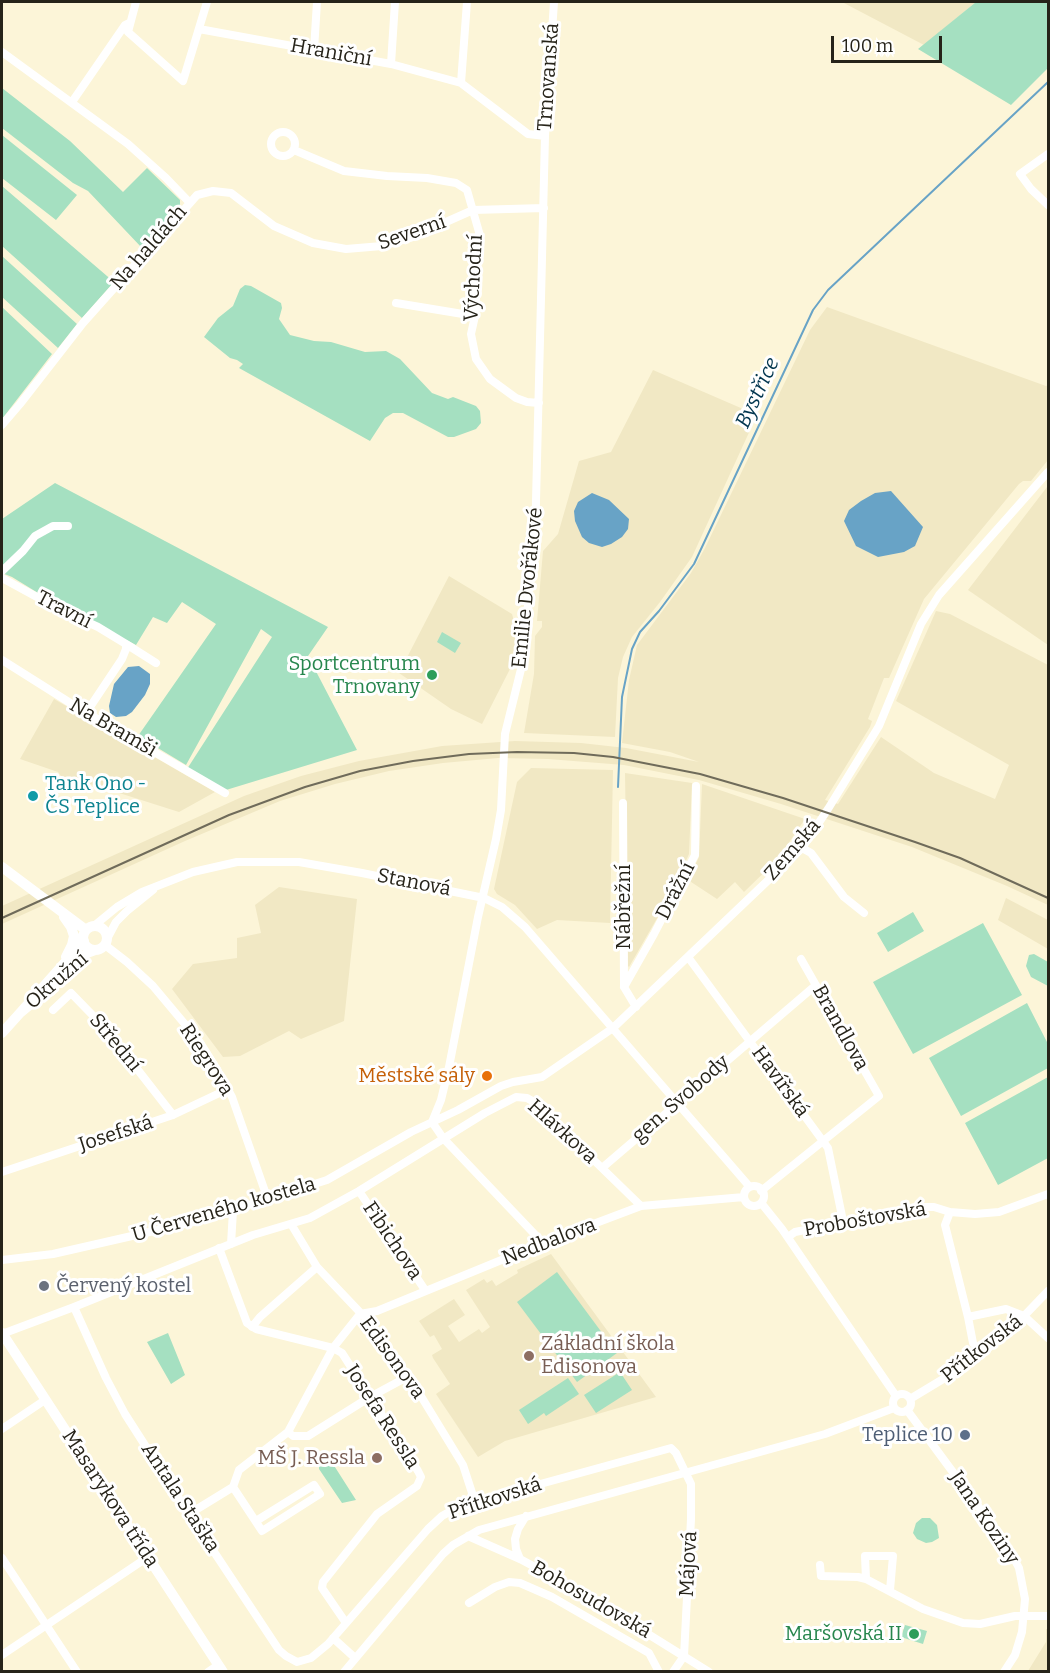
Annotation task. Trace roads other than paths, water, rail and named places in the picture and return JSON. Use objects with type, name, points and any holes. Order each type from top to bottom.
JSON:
[{"type":"main road","points":[[2,867],[88,932],[104,929],[102,944],[87,946],[88,932]]},
{"type":"main road","points":[[46,983],[66,956],[74,940],[72,927],[57,908]]},
{"type":"main road","name":"Okružní","points":[[2,1033],[76,951],[88,932]]},
{"type":"main road","name":"Okružní","points":[[20,1013],[54,985],[87,952],[102,944]]},
{"type":"main road","name":"Masarykova třída","points":[[2,1334],[222,1670]]},
{"type":"street","points":[[136,2],[128,32],[183,81],[207,2]]},
{"type":"street","points":[[314,50],[317,2]]},
{"type":"street","points":[[391,64],[395,2]]},
{"type":"street","points":[[467,2],[461,83],[528,134],[545,136]]},
{"type":"street","name":"Trnovanská","points":[[545,152],[554,2]]},
{"type":"street","points":[[72,102],[125,25],[129,24]]},
{"type":"street","name":"Hraniční","points":[[199,29],[391,64],[461,83]]},
{"type":"street","name":"Na haldách","points":[[2,52],[128,144],[190,203],[83,323],[2,424]]},
{"type":"street","name":"Východní","points":[[294,150],[344,171],[427,178],[456,183],[467,190],[479,232],[475,316],[471,334],[476,359],[490,379],[516,398],[538,403]]},
{"type":"street","name":"Emilie Dvořákové","points":[[432,1122],[450,1067],[499,825],[505,734],[524,657],[535,542],[545,152]]},
{"type":"street","points":[[1048,154],[1020,174],[1031,189],[1048,205]]},
{"type":"street","name":"Severní","points":[[190,203],[197,195],[213,191],[231,193],[274,226],[313,243],[346,249],[382,246],[410,237],[473,210],[544,208]]},
{"type":"street","points":[[396,303],[475,316]]},
{"type":"street","name":"Zemská","points":[[432,1122],[450,1115],[505,1084],[542,1077],[613,1028],[802,848],[879,726],[921,624],[939,595],[1048,472]]},
{"type":"street","points":[[2,571],[35,536],[53,526],[69,526]]},
{"type":"street","name":"Travní","points":[[2,578],[98,627],[156,663]]},
{"type":"street","points":[[86,713],[122,659],[126,644]]},
{"type":"street","name":"Na Bramši","points":[[2,660],[86,713],[225,793]]},
{"type":"street","name":"Drážní","points":[[624,987],[695,855],[696,786]]},
{"type":"street","name":"Nábřežní","points":[[624,804],[624,987]]},
{"type":"street","points":[[802,848],[811,853],[844,897],[864,913]]},
{"type":"street","name":"Stanová","points":[[88,932],[134,896],[193,872],[224,864],[267,861],[299,862],[355,872],[484,898],[502,907],[525,927],[613,1028]]},
{"type":"street","name":"Stanová","points":[[102,944],[127,911],[163,883]]},
{"type":"street","name":"Riegrova","points":[[102,944],[128,962],[153,986],[199,1041],[228,1089],[268,1200]]},
{"type":"street","name":"Havířská","points":[[688,957],[828,1148],[843,1221]]},
{"type":"street","name":"Brandlova","points":[[801,959],[879,1096],[822,1141]]},
{"type":"street","name":"gen. Svobody","points":[[602,1168],[816,985]]},
{"type":"street","points":[[624,987],[636,1007]]},
{"type":"street","name":"Střední","points":[[53,1010],[71,993],[106,1029],[173,1115]]},
{"type":"street","points":[[613,1028],[749,1186]]},
{"type":"street","name":"Josefská","points":[[2,1172],[173,1115],[228,1089]]},
{"type":"street","name":"Hlávkova","points":[[443,1138],[507,1100],[519,1096],[534,1102],[641,1206]]},
{"type":"street","points":[[432,1122],[443,1138],[543,1243]]},
{"type":"street","name":"U Červeného kostela","points":[[2,1260],[53,1254],[202,1220],[268,1200],[327,1180],[432,1122]]},
{"type":"street","name":"U Červeného kostela","points":[[2,1334],[261,1232],[316,1215],[443,1138]]},
{"type":"street","points":[[761,1191],[822,1141]]},
{"type":"street","points":[[749,1186],[755,1186],[761,1191],[764,1198],[762,1204],[751,1205],[744,1197],[745,1190],[749,1186]]},
{"type":"street","name":"Fibichova","points":[[359,1191],[425,1290]]},
{"type":"street","name":"Proboštovská","points":[[788,1237],[795,1232],[917,1207],[934,1207],[950,1212],[985,1215],[1048,1194]]},
{"type":"street","name":"Nedbalova","points":[[360,1314],[376,1311],[641,1206],[744,1197]]},
{"type":"street","points":[[762,1204],[788,1237],[896,1396]]},
{"type":"street","points":[[231,1244],[233,1211]]},
{"type":"street","points":[[950,1212],[945,1225],[973,1343]]},
{"type":"street","name":"Edisonova","points":[[291,1224],[317,1268],[372,1325],[407,1377],[464,1465],[475,1502]]},
{"type":"street","points":[[219,1248],[246,1321],[252,1327],[333,1348]]},
{"type":"street","points":[[252,1327],[260,1317],[317,1268]]},
{"type":"street","name":"Přítkovská","points":[[910,1400],[963,1368],[1000,1339],[1048,1291]]},
{"type":"street","name":"Antala Staška","points":[[74,1307],[121,1407],[279,1650],[294,1661],[300,1662],[311,1658]]},
{"type":"street","points":[[968,1317],[1006,1309],[1024,1316],[1048,1338]]},
{"type":"street","points":[[189,1514],[233,1487],[239,1470],[288,1432],[333,1348],[360,1314]]},
{"type":"street","name":"Josefa Ressla","points":[[333,1348],[342,1353],[420,1477],[417,1486],[378,1514],[323,1583],[322,1588],[346,1623]]},
{"type":"street","points":[[288,1432],[293,1436],[308,1436],[407,1377]]},
{"type":"street","points":[[905,1395],[910,1400],[907,1410],[899,1412],[894,1408],[893,1401],[896,1396],[905,1395]]},
{"type":"street","points":[[2,1429],[45,1400]]},
{"type":"street","name":"Přítkovská","points":[[342,1671],[443,1554],[479,1530],[825,1434],[894,1408]]},
{"type":"street","name":"Jana Koziny","points":[[907,1410],[1010,1551],[1019,1568],[1024,1595],[1024,1617],[1015,1655],[1004,1671]]},
{"type":"street","name":"Přítkovská","points":[[311,1658],[333,1638],[428,1529],[442,1516],[458,1507],[662,1449],[671,1448],[687,1473]]},
{"type":"street","name":"Májová","points":[[684,1656],[691,1484],[687,1473]]},
{"type":"street","points":[[233,1487],[262,1531],[320,1494],[314,1485],[256,1521]]},
{"type":"street","points":[[520,1559],[515,1539],[526,1516]]},
{"type":"street","name":"Bohosudovská","points":[[468,1536],[520,1559],[574,1588],[709,1671]]},
{"type":"street","points":[[866,1579],[865,1556],[892,1556],[890,1590]]},
{"type":"street","points":[[2,1655],[148,1557]]},
{"type":"street","points":[[2,1558],[77,1671]]},
{"type":"street","points":[[820,1565],[821,1576],[866,1579],[923,1609],[963,1623],[980,1624],[1015,1616],[1048,1616]]},
{"type":"street","name":"Bohosudovská","points":[[469,1603],[495,1587],[509,1582],[520,1583],[552,1597],[649,1653],[659,1671]]},
{"type":"street","points":[[333,1638],[353,1660]]},
{"type":"street","points":[[674,1671],[684,1656]]},
{"type":"street","points":[[208,1671],[222,1670]]},
{"type":"water","points":[[891,491],[923,527],[915,546],[904,552],[878,557],[856,546],[844,521],[849,510],[861,501],[875,493]]},
{"type":"water","points":[[592,493],[609,500],[629,519],[628,529],[622,537],[602,547],[589,543],[582,537],[575,521],[574,511],[578,502]]},
{"type":"water","points":[[139,666],[150,674],[150,684],[132,712],[126,716],[116,717],[110,713],[109,706],[114,684],[128,667]]},
{"type":"waterway","name":"Bystřice","points":[[618,787],[622,697],[632,649],[640,632],[659,611],[694,564],[813,310],[828,290],[1048,82]]},
{"type":"railway","points":[[2,918],[229,815],[305,787],[360,771],[413,761],[469,754],[517,752],[574,753],[613,757],[700,774],[783,798],[960,858],[1048,898]]},
{"type":"place","name":"Sportcentrum Trnovany","points":[[432,675]]},
{"type":"place","name":"Tank Ono - ČS Teplice","points":[[33,796]]},
{"type":"place","name":"Městské sály","points":[[487,1076]]},
{"type":"place","name":"Červený kostel","points":[[44,1286]]},
{"type":"place","name":"Základní škola Edisonova","points":[[529,1356]]},
{"type":"place","name":"Teplice 10","points":[[965,1435]]},
{"type":"place","name":"MŠ J. Ressla","points":[[377,1458]]},
{"type":"place","name":"Maršovská II","points":[[914,1634]]}]
